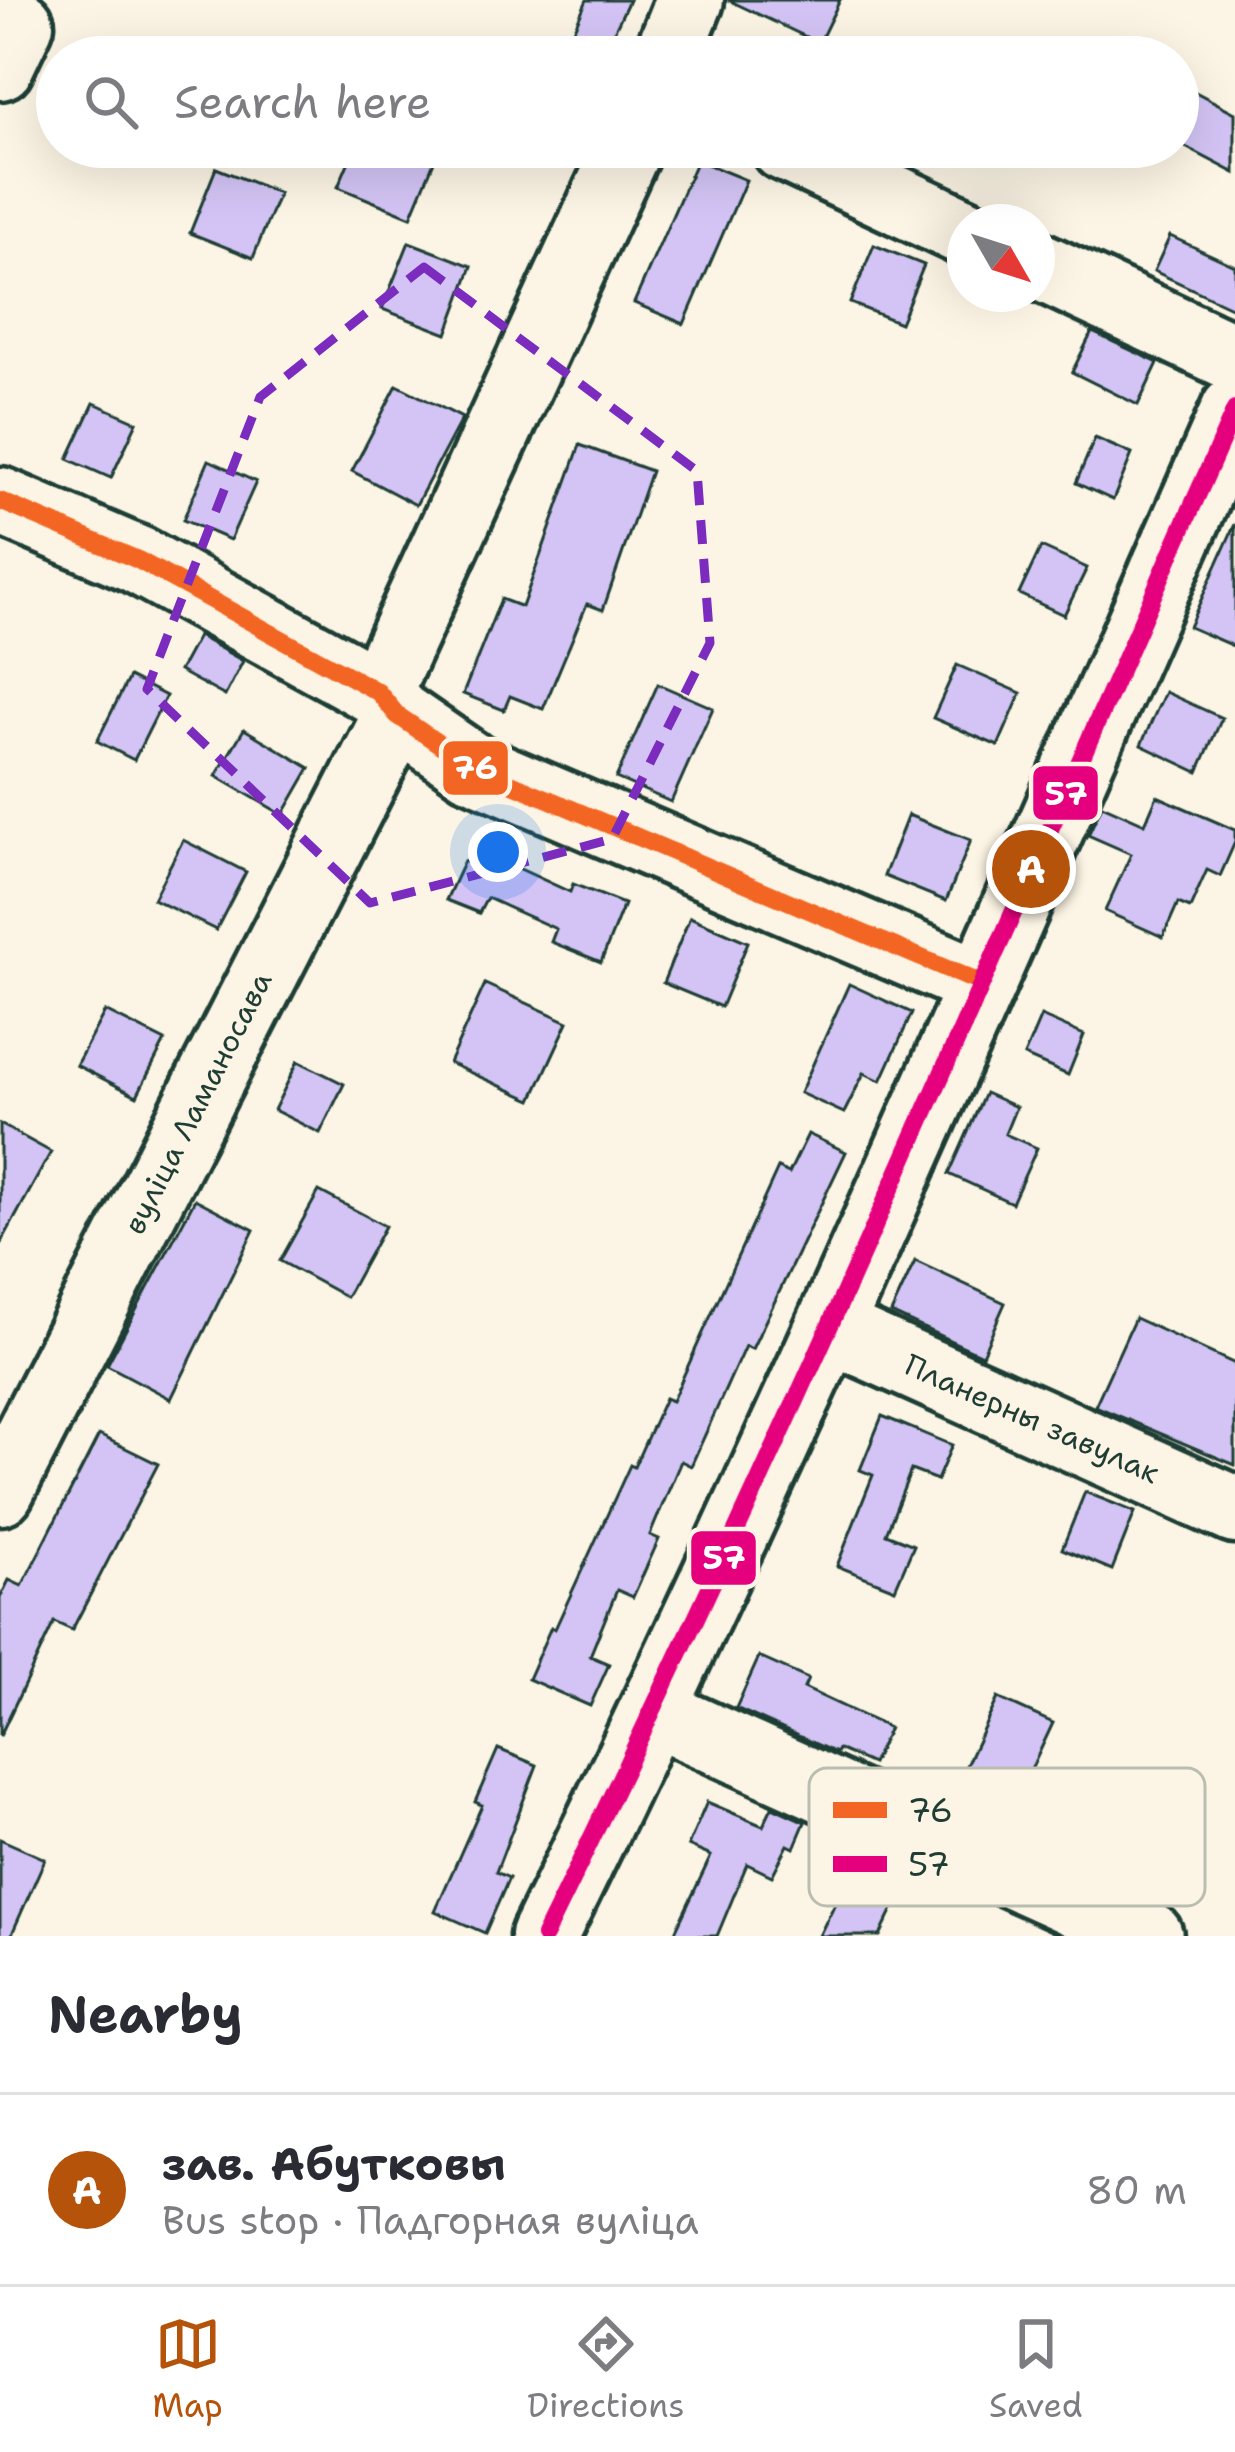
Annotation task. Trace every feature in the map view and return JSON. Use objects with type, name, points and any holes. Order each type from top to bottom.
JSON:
[{"type":"street","points":[[676,36],[690,0]]},
{"type":"street","name":"вуліца Ламаносава","points":[[0,1491],[388,704],[619,168]]},
{"type":"street","points":[[829,168],[947,224]]},
{"type":"street","points":[[1055,273],[1235,358]]},
{"type":"street","points":[[544,1936],[654,1712],[829,1328],[1235,410]]},
{"type":"street","points":[[0,501],[138,560],[388,704],[471,766],[980,983]]},
{"type":"street","name":"Планерны завулак","points":[[829,1328],[1235,1510]]},
{"type":"street","points":[[654,1712],[809,1782]]},
{"type":"street","points":[[1083,1906],[1149,1936]]},
{"type":"highlighted area","points":[[424,267],[697,471],[710,643],[612,839],[370,903],[147,689],[260,397]]},
{"type":"building","points":[[587,0],[629,0],[612,36],[571,36]]},
{"type":"building","points":[[728,0],[840,0],[822,36],[804,36]]},
{"type":"building","points":[[1199,94],[1235,113],[1235,173],[1199,154]]},
{"type":"building","points":[[216,168],[279,193],[253,258],[190,233]]},
{"type":"building","points":[[346,168],[431,168],[411,217],[338,187]]},
{"type":"building","points":[[693,168],[717,168],[746,180],[684,324],[634,303]]},
{"type":"building","points":[[1170,236],[1235,266],[1235,309],[1154,271]]},
{"type":"building","points":[[409,242],[472,266],[447,334],[382,309]]},
{"type":"building","points":[[874,245],[924,265],[900,323],[850,303]]},
{"type":"building","points":[[1092,332],[1158,363],[1138,405],[1072,372]]},
{"type":"building","points":[[397,385],[462,418],[416,505],[352,471]]},
{"type":"building","points":[[94,403],[137,422],[111,478],[68,459]]},
{"type":"building","points":[[1095,438],[1132,454],[1113,500],[1076,483]]},
{"type":"building","points":[[580,445],[651,471],[603,610],[587,604],[543,709],[510,696],[504,710],[463,694],[501,599],[522,607]]},
{"type":"building","points":[[209,460],[256,482],[230,540],[183,520]]},
{"type":"building","points":[[1235,524],[1235,647],[1189,627]]},
{"type":"building","points":[[1041,547],[1087,568],[1064,615],[1019,594]]},
{"type":"building","points":[[198,636],[243,661],[225,696],[179,671]]},
{"type":"building","points":[[957,665],[1021,693],[998,746],[933,718]]},
{"type":"building","points":[[129,677],[166,696],[134,760],[97,741]]},
{"type":"building","points":[[658,684],[713,708],[671,802],[616,778]]},
{"type":"building","points":[[1165,692],[1222,718],[1198,772],[1141,745]]},
{"type":"building","points":[[244,729],[310,768],[283,815],[216,776]]},
{"type":"building","points":[[1157,796],[1235,830],[1235,842],[1220,876],[1207,870],[1190,908],[1178,903],[1163,937],[1105,911],[1131,854],[1088,835],[1102,805],[1145,824]]},
{"type":"building","points":[[908,815],[971,840],[946,901],[884,876]]},
{"type":"building","points":[[183,840],[246,872],[216,930],[153,899]]},
{"type":"building","points":[[490,855],[570,892],[573,884],[624,904],[601,962],[551,942],[556,929],[487,898],[479,913],[446,900],[464,861],[483,870]]},
{"type":"building","points":[[690,917],[748,942],[721,1007],[663,983]]},
{"type":"building","points":[[485,984],[568,1022],[532,1100],[449,1063]]},
{"type":"building","points":[[849,984],[912,1013],[881,1081],[864,1073],[844,1113],[800,1093]]},
{"type":"building","points":[[105,1011],[165,1041],[137,1096],[76,1065]]},
{"type":"building","points":[[1041,1016],[1084,1035],[1068,1075],[1024,1056]]},
{"type":"building","points":[[298,1061],[344,1084],[320,1133],[274,1110]]},
{"type":"building","points":[[985,1093],[1016,1107],[1005,1134],[1037,1148],[1012,1203],[949,1174]]},
{"type":"building","points":[[0,1124],[51,1152],[0,1245]]},
{"type":"building","points":[[808,1134],[846,1152],[752,1349],[745,1346],[691,1466],[681,1461],[650,1535],[659,1539],[633,1597],[617,1590],[590,1656],[609,1664],[590,1706],[528,1679],[630,1465],[634,1467],[665,1398],[672,1401],[778,1168],[789,1173]]},
{"type":"building","points":[[319,1191],[385,1226],[346,1297],[280,1261]]},
{"type":"building","points":[[195,1199],[254,1230],[171,1399],[107,1365]]},
{"type":"building","points":[[915,1261],[1005,1303],[982,1355],[891,1313]]},
{"type":"building","points":[[1135,1318],[1235,1364],[1235,1465],[1095,1406]]},
{"type":"building","points":[[882,1416],[952,1445],[937,1480],[911,1470],[886,1534],[914,1545],[895,1589],[837,1566],[873,1475],[860,1470]]},
{"type":"building","points":[[99,1435],[158,1464],[72,1630],[54,1622],[0,1736],[0,1598],[9,1580],[22,1586]]},
{"type":"building","points":[[1085,1492],[1135,1512],[1112,1570],[1062,1549]]},
{"type":"building","points":[[759,1657],[808,1679],[804,1688],[889,1728],[872,1764],[736,1708]]},
{"type":"building","points":[[998,1698],[1053,1723],[1032,1768],[965,1768]]},
{"type":"building","points":[[498,1749],[537,1765],[496,1872],[509,1878],[485,1933],[435,1911],[482,1805],[475,1802]]},
{"type":"building","points":[[707,1802],[763,1826],[772,1807],[805,1822],[794,1848],[788,1845],[772,1876],[747,1864],[717,1936],[673,1936],[711,1856],[688,1846]]},
{"type":"building","points":[[0,1839],[45,1859],[11,1936],[0,1936]]},
{"type":"building","points":[[834,1906],[894,1906],[880,1936],[819,1936]]},
{"type":"transit line","name":"57","points":[[544,1936],[811,1367],[1235,410]]},
{"type":"transit line","name":"76","points":[[0,501],[138,560],[378,692],[397,715],[471,766],[980,983]]},
{"type":"place","name":"зав. Абутковы","points":[[1031,869]]}]
